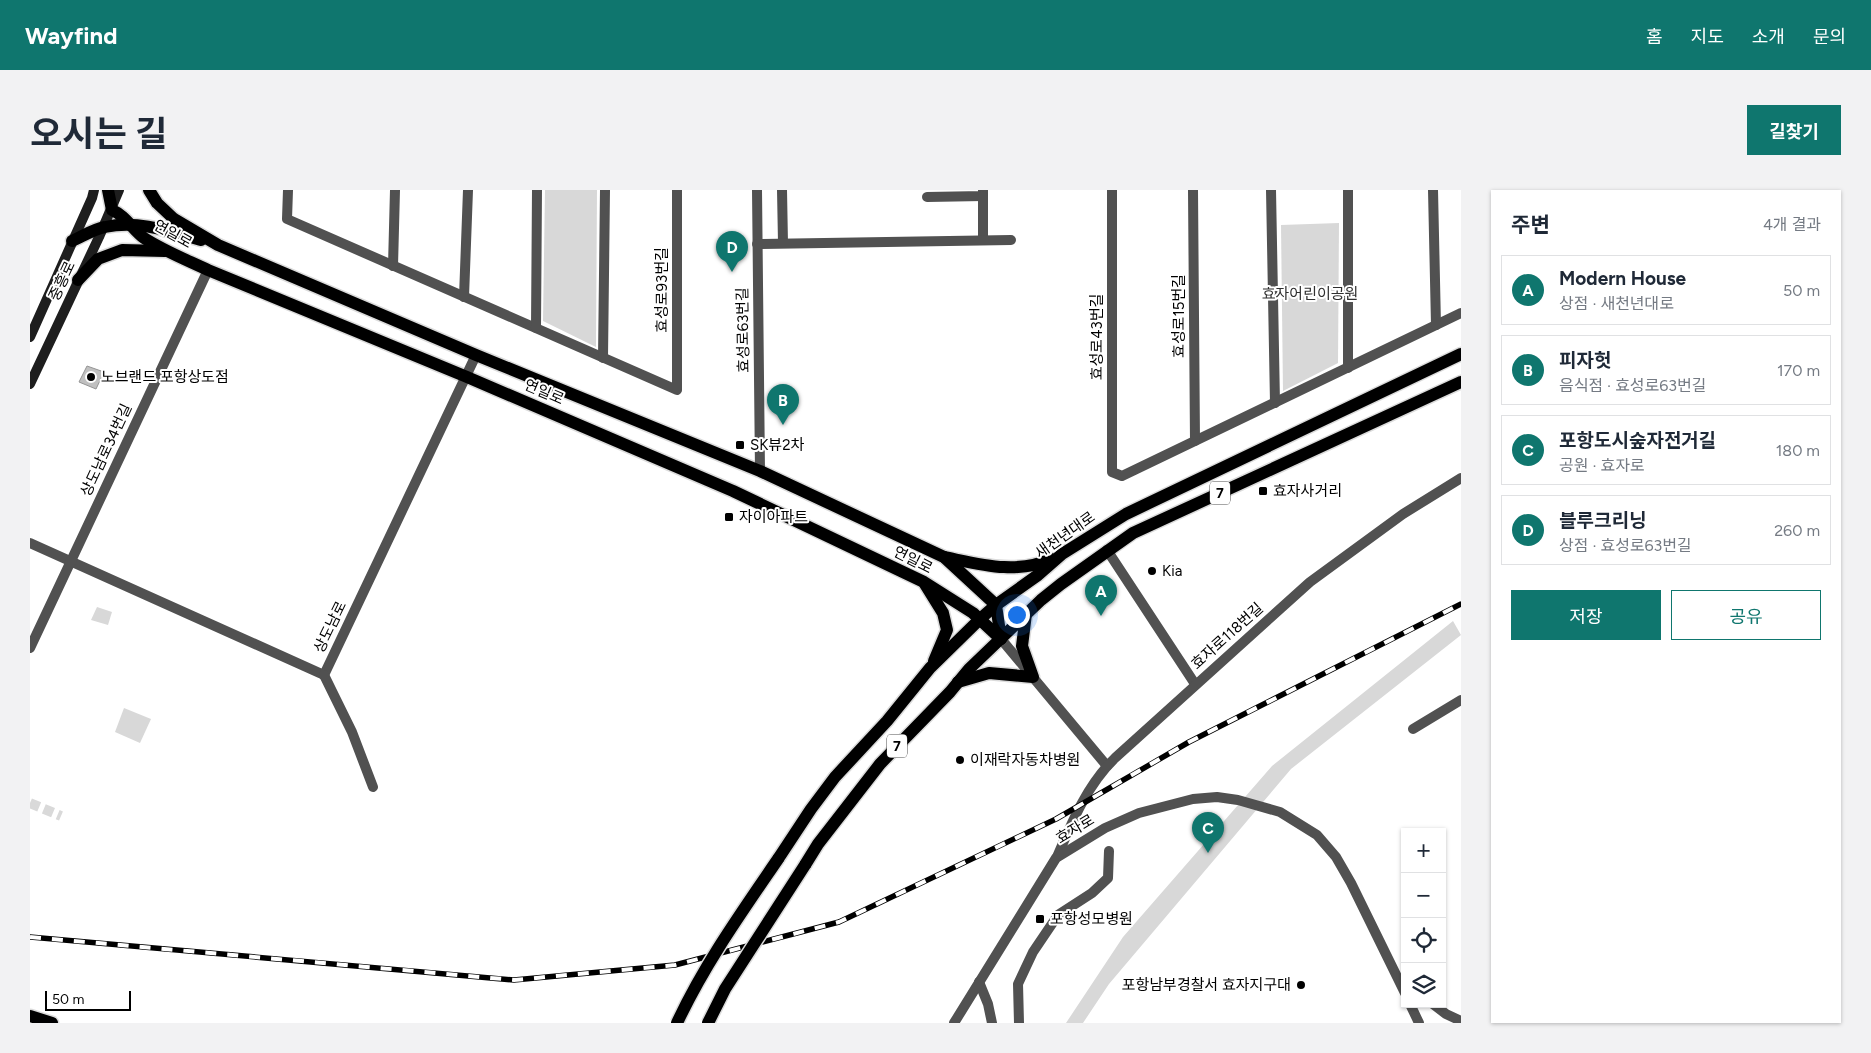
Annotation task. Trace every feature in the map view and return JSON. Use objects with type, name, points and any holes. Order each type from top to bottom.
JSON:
[{"type":"main road","name":"중흥로","points":[[30,336],[94,190]]},
{"type":"main road","points":[[108,190],[112,210]]},
{"type":"main road","name":"중흥로","points":[[30,384],[120,190]]},
{"type":"main road","name":"연일로","points":[[149,190],[157,203],[174,219],[218,245],[476,356],[760,470],[944,557],[996,605]]},
{"type":"main road","name":"연일로","points":[[112,210],[120,213],[143,237],[208,270],[467,377],[734,491],[924,582],[980,619],[1001,639]]},
{"type":"main road","points":[[72,240],[104,227],[131,224],[155,226],[218,245]]},
{"type":"main road","points":[[78,280],[98,259],[122,250],[168,251]]},
{"type":"main road","name":"새천년대로","points":[[676,1023],[720,944],[811,809],[835,777],[887,721],[930,668],[996,605],[1038,575],[1062,554],[1126,514],[1461,354]]},
{"type":"main road","name":"7","points":[[708,1023],[725,989],[818,844],[880,764],[969,669],[1026,614],[1061,584],[1133,532],[1461,382]]},
{"type":"main road","points":[[944,557],[986,566],[1010,567],[1039,564],[1062,554]]},
{"type":"main road","points":[[924,582],[943,613],[946,630],[930,668]]},
{"type":"main road","points":[[996,605],[1001,639]]},
{"type":"main road","points":[[958,682],[989,673],[1033,678],[1022,646],[1026,614]]},
{"type":"main road","points":[[30,1016],[52,1023]]},
{"type":"street","points":[[288,190],[287,219],[603,358],[605,190]]},
{"type":"street","points":[[393,266],[395,190]]},
{"type":"street","points":[[464,297],[468,190]]},
{"type":"street","points":[[536,328],[537,190]]},
{"type":"street","name":"효성로93번길","points":[[603,358],[677,390],[677,190]]},
{"type":"street","name":"효성로63번길","points":[[757,190],[760,470]]},
{"type":"street","points":[[782,190],[783,243]]},
{"type":"street","name":"효성로43번길","points":[[1112,190],[1112,472],[1122,476],[1195,441]]},
{"type":"street","name":"효성로15번길","points":[[1194,190],[1195,441]]},
{"type":"street","points":[[1271,190],[1275,403]]},
{"type":"street","points":[[1348,190],[1348,368]]},
{"type":"street","points":[[1433,190],[1436,325]]},
{"type":"street","points":[[927,198],[983,193],[982,240]]},
{"type":"street","points":[[757,244],[1011,240]]},
{"type":"street","name":"상도남로34번길","points":[[30,648],[208,270]]},
{"type":"street","points":[[1195,441],[1461,313]]},
{"type":"street","name":"상도남로","points":[[30,543],[324,675],[476,356]]},
{"type":"street","name":"효자로118번길","points":[[1056,858],[1078,806],[1107,766],[1195,684],[1310,582],[1403,514],[1461,478]]},
{"type":"street","points":[[1107,550],[1195,684]]},
{"type":"street","points":[[1001,639],[1107,766]]},
{"type":"street","points":[[324,675],[352,732],[373,787]]},
{"type":"street","points":[[1413,729],[1461,700]]},
{"type":"street","name":"효자로","points":[[958,1021],[979,982],[1056,858],[1105,828],[1139,812],[1193,799],[1217,797],[1238,800],[1280,812],[1317,835],[1336,857],[1394,971]]},
{"type":"street","points":[[1019,1023],[1018,984],[1033,952],[1058,915],[1092,893],[1108,878],[1109,851]]},
{"type":"street","points":[[1394,971],[1401,977]]},
{"type":"street","points":[[1394,971],[1401,985]]},
{"type":"street","points":[[979,982],[988,1004],[992,1023]]},
{"type":"street","points":[[1412,1008],[1418,1023]]},
{"type":"street","points":[[1438,1008],[1461,1021]]},
{"type":"green space","points":[[545,190],[597,190],[596,347],[543,321]]},
{"type":"green space","name":"효자어린이공원","points":[[1339,223],[1338,363],[1283,391],[1281,225]]},
{"type":"green space","points":[[97,607],[112,612],[108,625],[91,620]]},
{"type":"green space","points":[[1453,621],[1461,635],[1291,769],[1109,984],[1083,1023],[1066,1023],[1123,937],[1272,766]]},
{"type":"green space","points":[[124,708],[151,719],[140,743],[115,732]]},
{"type":"building","name":"노브랜드 포항상도점","points":[[87,366],[104,372],[96,389],[79,382]]},
{"type":"tunnel","points":[[30,803],[61,816]]},
{"type":"railway","points":[[30,937],[514,980],[675,965],[839,922],[1056,819],[1189,742],[1461,604]]},
{"type":"place","name":"블루크리닝","points":[[732,272]]},
{"type":"place","name":"노브랜드 포항상도점","points":[[91,377]]},
{"type":"place","name":"피자헛","points":[[783,425]]},
{"type":"place","name":"SK뷰2차","points":[[740,445]]},
{"type":"place","name":"효자사거리","points":[[1263,491]]},
{"type":"place","name":"자이아파트","points":[[729,517]]},
{"type":"place","name":"Kia","points":[[1152,571]]},
{"type":"place","name":"Modern House","points":[[1101,616]]},
{"type":"place","name":"이재락자동차병원","points":[[960,760]]},
{"type":"place","name":"포항도시숲자전거길","points":[[1208,853]]},
{"type":"place","name":"포항성모병원","points":[[1040,919]]},
{"type":"place","name":"포항남부경찰서 효자지구대","points":[[1301,985]]}]
